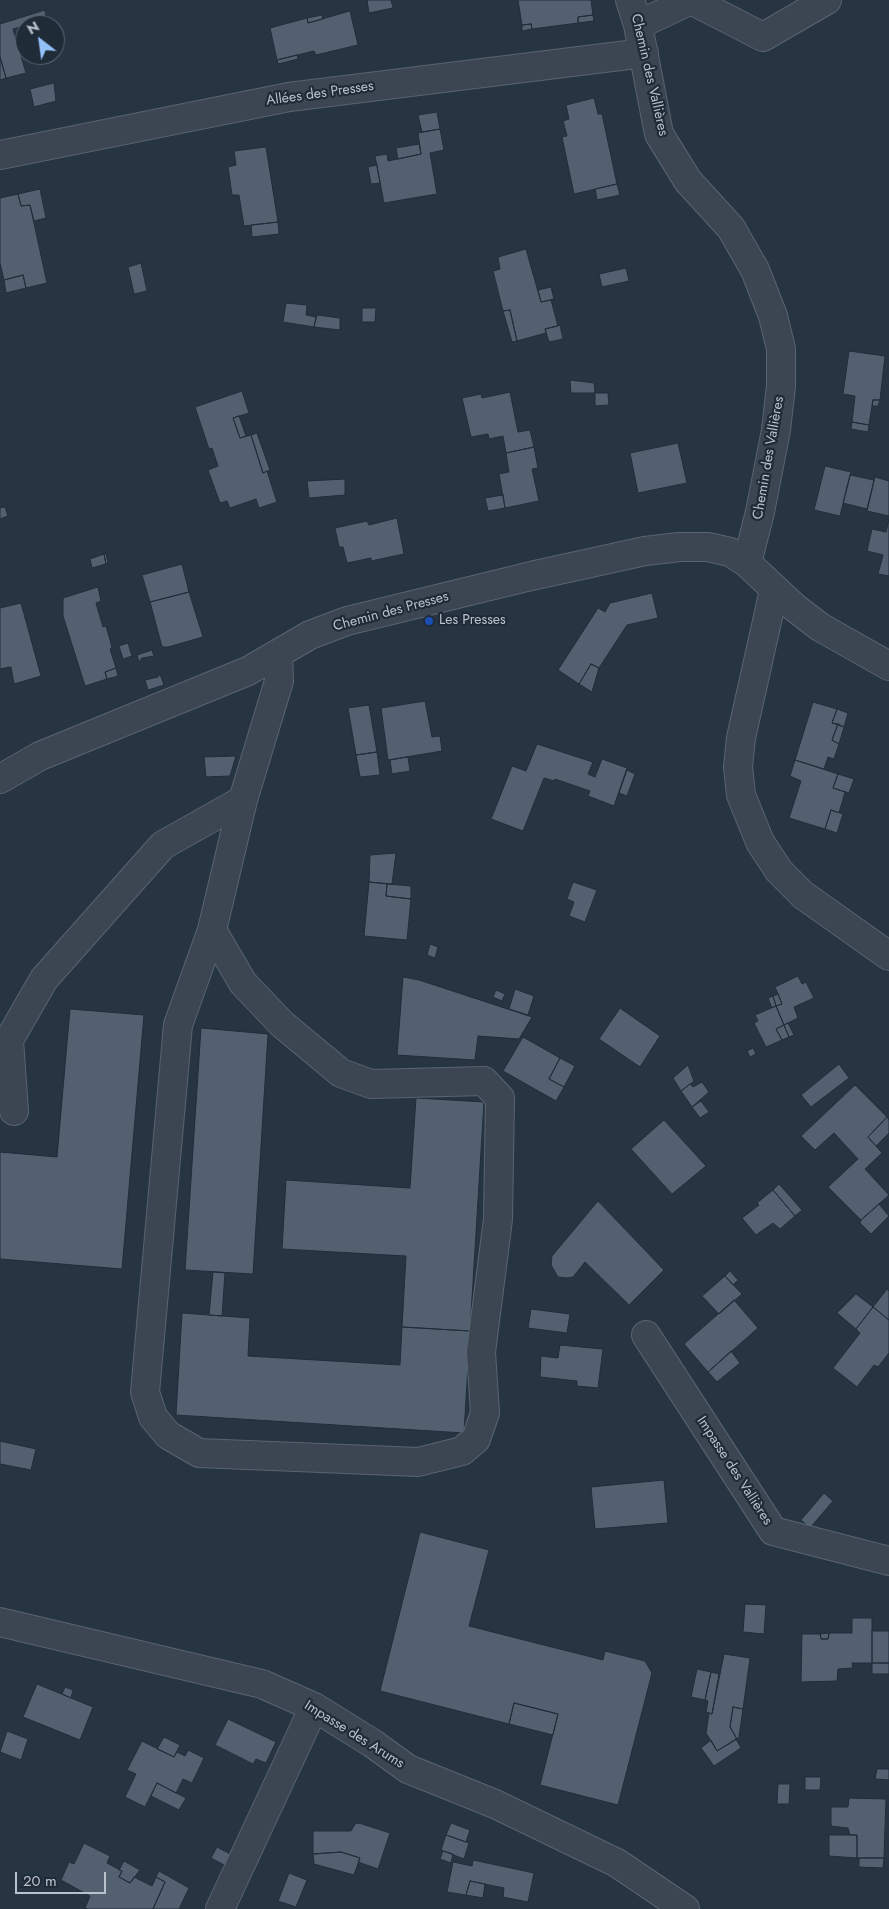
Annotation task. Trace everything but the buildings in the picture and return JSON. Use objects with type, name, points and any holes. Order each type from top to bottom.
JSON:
[{"type":"street","points":[[634,13],[691,0],[763,37],[827,0]]},
{"type":"street","name":"Chemin des Vallières","points":[[634,13],[644,53],[659,134],[688,181],[731,228],[755,270],[773,316],[781,350],[781,386],[776,430],[760,512],[747,563]]},
{"type":"street","name":"Allées des Presses","points":[[0,155],[289,97],[644,53]]},
{"type":"street","name":"Chemin des Presses","points":[[0,779],[40,756],[248,671],[310,635],[347,621],[522,578],[645,551],[680,547],[708,547],[730,552],[747,563],[774,590],[820,627],[889,666]]},
{"type":"street","points":[[774,590],[742,738],[738,767],[741,795],[760,842],[779,871],[803,895],[889,956]]},
{"type":"street","points":[[212,930],[243,983],[282,1024],[341,1073],[371,1084],[484,1081],[500,1098],[498,1219],[481,1352],[485,1413],[476,1439],[462,1451],[418,1462],[199,1453],[168,1435],[153,1418],[146,1392],[178,1025],[212,930],[243,800],[279,681],[278,654]]},
{"type":"street","points":[[14,1111],[9,1040],[44,979],[163,845],[243,800]]},
{"type":"street","name":"Impasse des Vallières","points":[[646,1335],[773,1531],[889,1560]]},
{"type":"street","name":"Impasse des Arums","points":[[0,1622],[262,1684],[314,1707],[372,1743],[408,1769],[495,1804],[617,1863],[684,1909]]},
{"type":"street","points":[[220,1909],[314,1707]]},
{"type":"place","name":"Les Presses","points":[[429,621]]}]
